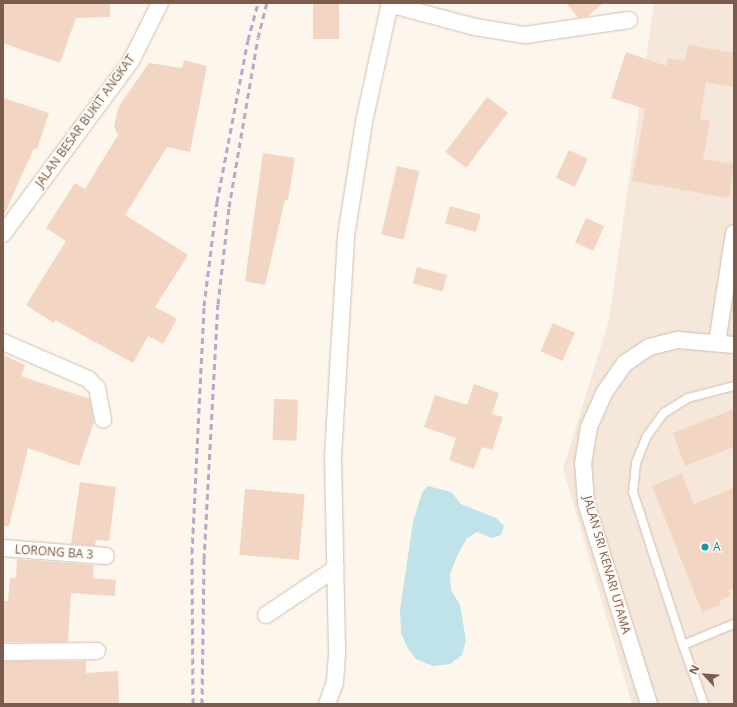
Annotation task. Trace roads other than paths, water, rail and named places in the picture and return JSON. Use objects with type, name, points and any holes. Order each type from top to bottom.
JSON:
[{"type":"street","name":"JALAN BESAR BUKIT ANGKAT","points":[[3,234],[131,61],[160,3]]},
{"type":"street","points":[[327,704],[335,682],[336,568],[333,456],[346,236],[364,122],[389,4],[475,27],[525,35],[629,20]]},
{"type":"street","points":[[717,343],[734,233]]},
{"type":"street","name":"JALAN SRI KENARI UTAMA","points":[[649,704],[586,503],[583,464],[588,427],[604,393],[624,364],[649,346],[678,340],[734,345]]},
{"type":"street","points":[[3,342],[88,379],[97,388],[103,419]]},
{"type":"street","name":"LORONG BA 3","points":[[3,548],[106,556]]},
{"type":"street","points":[[266,615],[336,568]]},
{"type":"street","points":[[3,652],[97,651]]},
{"type":"lane","points":[[704,704],[633,492],[636,463],[647,436],[664,413],[688,398],[734,386]]},
{"type":"lane","points":[[683,645],[734,624]]},
{"type":"water","points":[[428,486],[451,492],[461,504],[496,518],[504,526],[501,535],[492,538],[477,532],[467,538],[456,558],[450,574],[451,590],[460,605],[466,640],[462,655],[450,664],[433,666],[416,659],[407,647],[401,633],[400,610],[413,522],[422,493]]},
{"type":"railway","points":[[193,704],[192,553],[204,306],[217,202],[248,40],[258,3]]},
{"type":"railway","points":[[202,704],[204,559],[218,304],[229,207],[258,38],[267,3]]},
{"type":"place","name":"A","points":[[705,547]]}]
